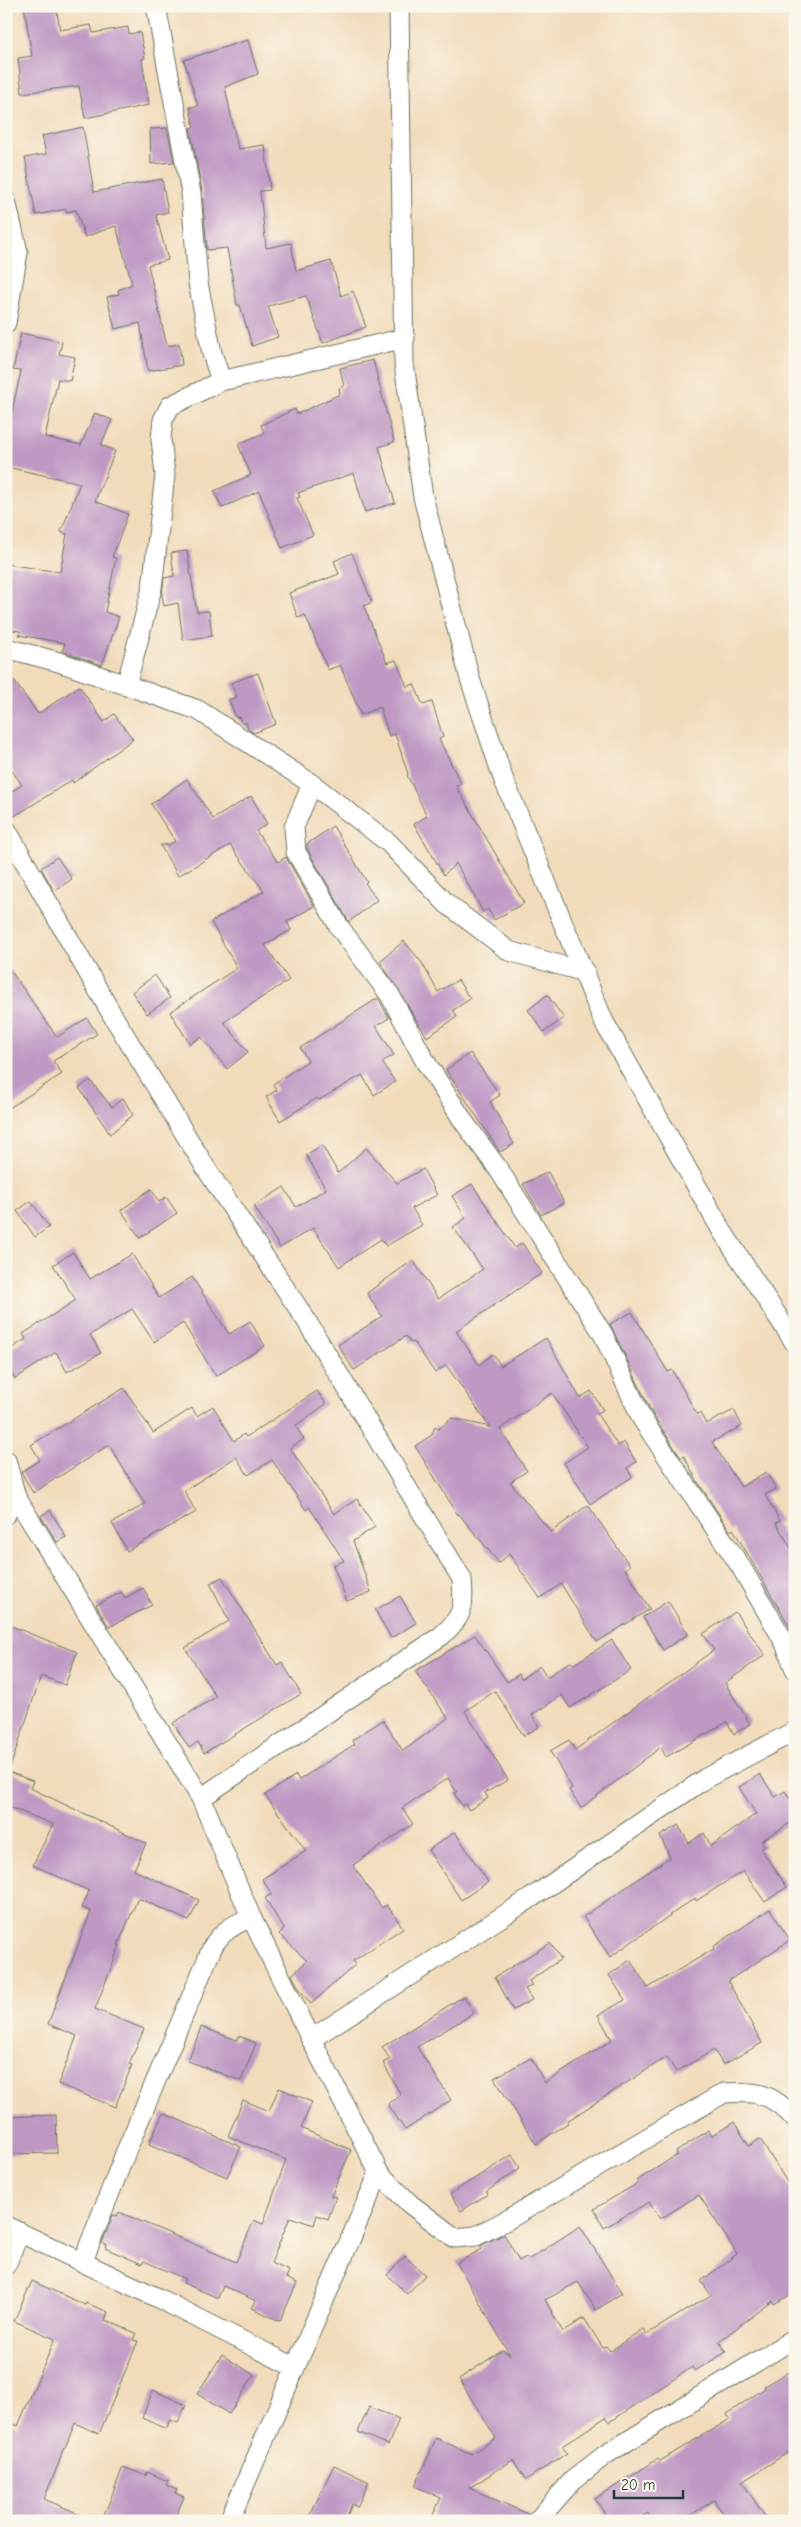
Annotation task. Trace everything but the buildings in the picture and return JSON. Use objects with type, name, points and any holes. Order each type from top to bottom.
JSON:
[{"type":"street","points":[[156,6],[191,193],[198,283],[212,353],[221,381]]},
{"type":"street","points":[[399,6],[404,364],[423,498],[470,679],[503,778],[585,972],[604,1022],[722,1231],[795,1343]]},
{"type":"street","points":[[6,202],[18,252],[6,323]]},
{"type":"street","points":[[126,686],[152,588],[165,475],[161,439],[163,420],[170,406],[221,381],[404,338]]},
{"type":"street","points":[[6,648],[59,662],[198,710],[312,784],[389,843],[447,904],[503,946],[517,953],[585,972]]},
{"type":"street","points":[[312,784],[294,827],[294,840],[299,858],[340,928],[390,995],[426,1061],[464,1122],[500,1170],[603,1334],[642,1419],[741,1567],[785,1643],[795,1669]]},
{"type":"street","points":[[6,829],[118,1024],[207,1170],[306,1320],[462,1579],[464,1602],[457,1622],[447,1631],[201,1798]]},
{"type":"street","points":[[6,1460],[16,1496],[201,1798],[251,1917],[379,2173],[410,2204],[455,2238],[464,2239],[476,2236],[507,2220],[724,2092],[753,2091],[782,2104],[795,2119]]},
{"type":"street","points":[[6,1514],[16,1496]]},
{"type":"street","points":[[312,2039],[531,1898],[706,1778],[795,1731]]},
{"type":"street","points":[[83,2261],[127,2149],[212,1948],[218,1936],[228,1928],[251,1917]]},
{"type":"street","points":[[229,2521],[379,2173]]},
{"type":"street","points":[[6,2265],[13,2229],[83,2261],[294,2367]]},
{"type":"street","points":[[537,2521],[574,2480],[605,2455],[795,2338]]}]
